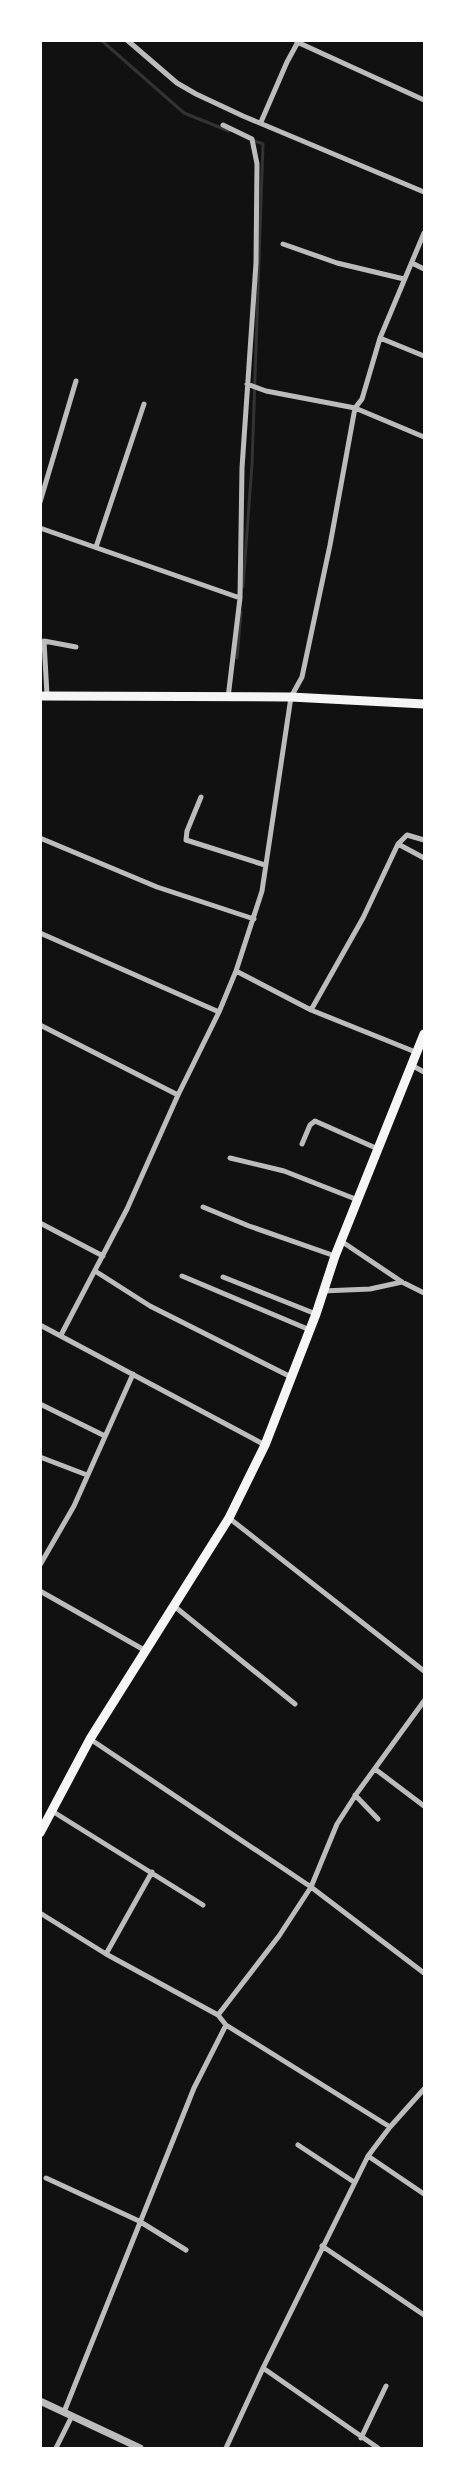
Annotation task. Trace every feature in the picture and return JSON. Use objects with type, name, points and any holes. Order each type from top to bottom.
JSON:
[{"type":"main road","points":[[44,696],[291,697],[424,704]]},
{"type":"main road","points":[[42,1829],[90,1739],[147,1652],[229,1518],[265,1446],[316,1314],[335,1256],[424,1034]]},
{"type":"street","points":[[127,40],[177,83],[243,116],[424,192]]},
{"type":"street","points":[[261,122],[298,41],[424,100]]},
{"type":"street","points":[[223,125],[252,138],[257,164],[256,263],[241,490],[240,598],[228,698]]},
{"type":"street","points":[[61,1335],[132,1199],[177,1095],[219,1012],[236,972],[254,919],[262,891],[291,697],[302,677],[330,545],[355,408],[362,399],[380,338],[424,233]]},
{"type":"street","points":[[283,244],[337,263],[404,279]]},
{"type":"street","points":[[412,263],[424,269]]},
{"type":"street","points":[[380,338],[424,356]]},
{"type":"street","points":[[40,502],[76,381]]},
{"type":"street","points":[[247,384],[266,391],[355,408],[424,437]]},
{"type":"street","points":[[96,547],[144,404]]},
{"type":"street","points":[[40,528],[240,598]]},
{"type":"street","points":[[44,696],[42,641],[76,647]]},
{"type":"street","points":[[201,797],[187,831],[186,840],[265,865]]},
{"type":"street","points":[[311,1010],[363,918],[398,844],[407,835],[424,840]]},
{"type":"street","points":[[40,838],[157,887],[254,919]]},
{"type":"street","points":[[398,844],[424,858]]},
{"type":"street","points":[[40,933],[219,1012]]},
{"type":"street","points":[[236,972],[311,1010],[418,1053]]},
{"type":"street","points":[[40,1025],[177,1095]]},
{"type":"street","points":[[413,1066],[424,1072]]},
{"type":"street","points":[[302,1144],[310,1125],[315,1121],[378,1149]]},
{"type":"street","points":[[230,1158],[284,1172],[358,1200]]},
{"type":"street","points":[[203,1207],[249,1226],[335,1256]]},
{"type":"street","points":[[40,1223],[103,1256]]},
{"type":"street","points":[[341,1241],[402,1282],[424,1293]]},
{"type":"street","points":[[95,1271],[150,1306],[291,1377]]},
{"type":"street","points":[[182,1276],[310,1330]]},
{"type":"street","points":[[223,1277],[316,1314]]},
{"type":"street","points":[[323,1292],[370,1289],[402,1282]]},
{"type":"street","points":[[40,1325],[265,1446]]},
{"type":"street","points":[[40,1565],[74,1506],[133,1374]]},
{"type":"street","points":[[40,1404],[105,1436]]},
{"type":"street","points":[[40,1456],[87,1475]]},
{"type":"street","points":[[229,1518],[424,1671]]},
{"type":"street","points":[[40,1592],[147,1652]]},
{"type":"street","points":[[174,1606],[295,1704]]},
{"type":"street","points":[[218,2015],[279,1936],[310,1887],[337,1824],[355,1795],[424,1701]]},
{"type":"street","points":[[90,1739],[310,1887],[424,1973]]},
{"type":"street","points":[[375,1769],[424,1806]]},
{"type":"street","points":[[355,1795],[378,1819]]},
{"type":"street","points":[[52,1811],[203,1905]]},
{"type":"street","points":[[106,1954],[152,1872]]},
{"type":"street","points":[[40,1913],[106,1954],[218,2015],[226,2025],[390,2127]]},
{"type":"street","points":[[64,2412],[194,2088],[226,2025]]},
{"type":"street","points":[[226,2448],[322,2246],[368,2156],[424,2089]]},
{"type":"street","points":[[298,2145],[354,2182]]},
{"type":"street","points":[[368,2156],[424,2194]]},
{"type":"street","points":[[46,2178],[139,2222],[186,2250]]},
{"type":"street","points":[[322,2246],[424,2315]]},
{"type":"street","points":[[263,2368],[378,2448]]},
{"type":"street","points":[[361,2438],[386,2386]]},
{"type":"street","points":[[40,2401],[140,2448]]},
{"type":"street","points":[[56,2448],[72,2416]]},
{"type":"waterway","points":[[101,40],[184,113],[229,131]]},
{"type":"waterway","points":[[243,587],[252,464],[263,144],[252,140]]},
{"type":"waterway","points":[[237,658],[241,612]]}]
